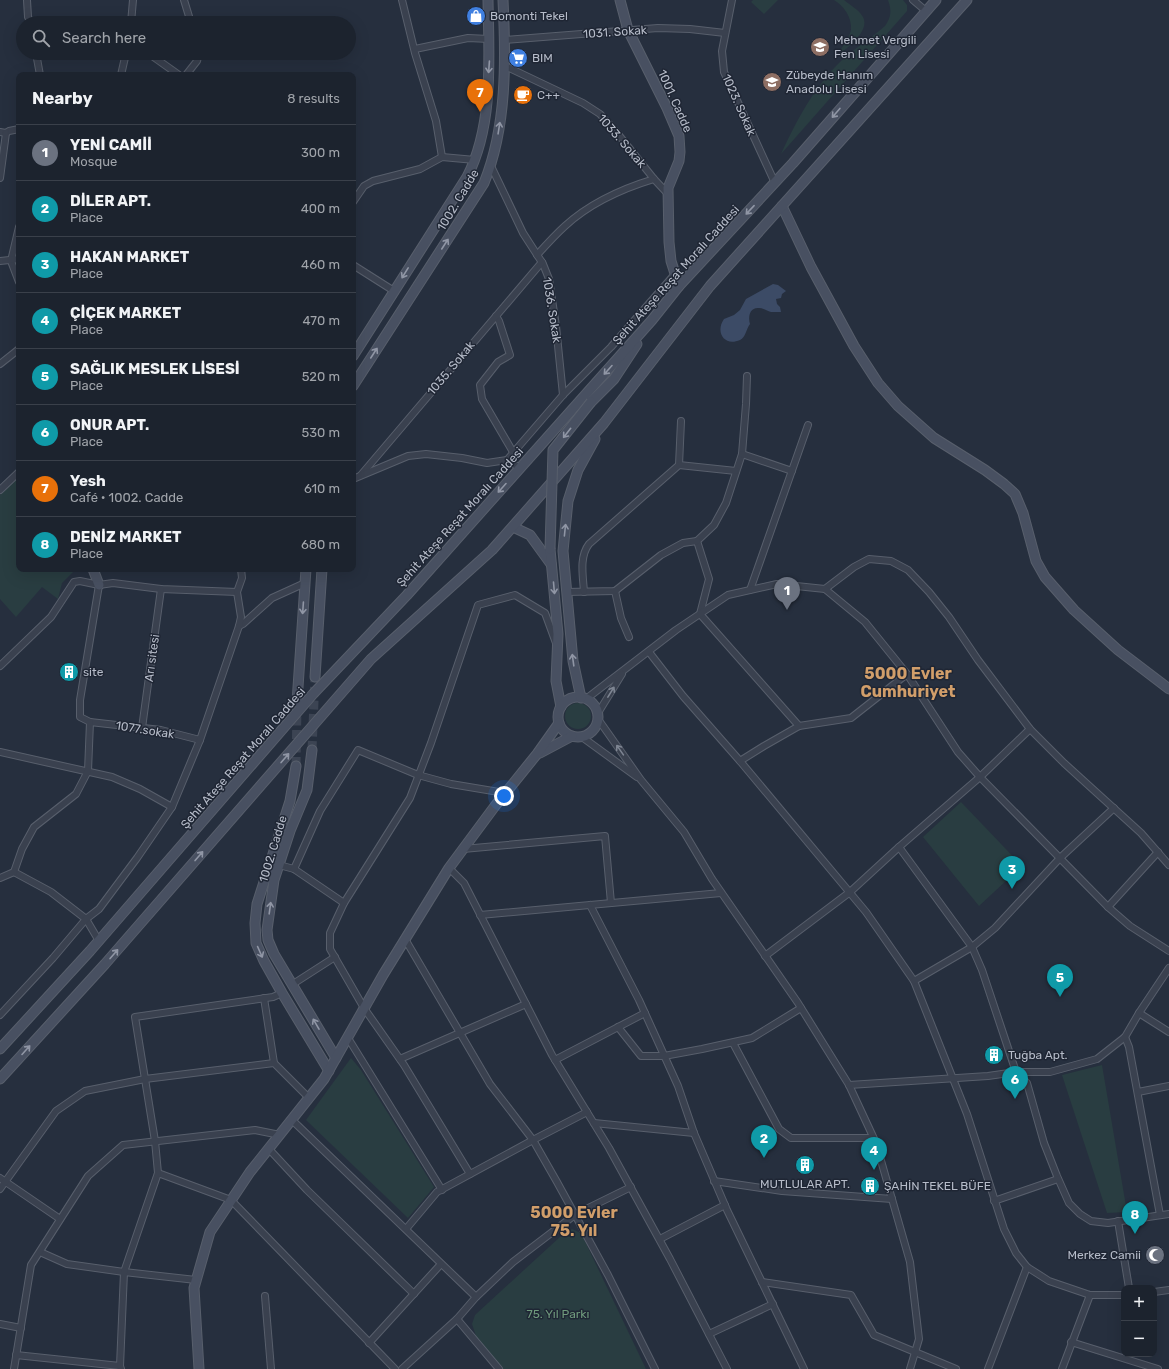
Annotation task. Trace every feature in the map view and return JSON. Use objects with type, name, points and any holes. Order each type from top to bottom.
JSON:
[{"type":"main road","name":"1002. Cadde","points":[[356,351],[467,177],[475,160],[485,119],[489,61],[488,0]]},
{"type":"main road","name":"1002. Cadde","points":[[356,381],[484,183],[491,166],[500,122],[505,66],[503,0]]},
{"type":"main road","name":"1001. Cadde","points":[[620,0],[628,30],[668,108],[679,136],[679,161],[670,181],[668,194],[671,261],[679,286]]},
{"type":"main road","name":"Şehit Ateşe Reşat Moralı Caddesi","points":[[0,1049],[99,941],[313,694],[407,595],[652,320],[679,286],[774,183],[936,0]]},
{"type":"main road","points":[[0,1079],[105,964],[371,659],[492,550],[513,527],[604,423],[710,286],[967,0]]},
{"type":"main road","points":[[489,39],[505,40]]},
{"type":"main road","points":[[475,160],[491,166]]},
{"type":"main road","points":[[782,206],[850,339],[878,383],[898,406],[934,438],[984,470],[1015,494],[1023,513],[1036,561],[1045,577],[1074,610],[1118,650],[1169,689]]},
{"type":"main road","points":[[394,291],[409,300]]},
{"type":"main road","points":[[561,707],[570,700],[583,699],[591,702],[598,716],[593,731],[582,737],[572,736],[566,733],[559,723],[559,712],[561,707],[556,681],[558,634],[550,549],[553,450],[590,402],[614,379],[652,320]]},
{"type":"main road","points":[[583,699],[573,661],[563,551],[568,501],[578,470],[604,423]]},
{"type":"main road","points":[[513,527],[530,536],[551,564]]},
{"type":"main road","points":[[94,572],[99,585]]},
{"type":"main road","points":[[297,702],[306,572]]},
{"type":"main road","points":[[315,677],[322,572]]},
{"type":"main road","points":[[305,583],[321,584]]},
{"type":"main road","points":[[199,1369],[194,1288],[210,1232],[268,1149],[324,1080],[364,1008],[449,868],[505,793],[537,754],[559,723]]},
{"type":"main road","points":[[537,754],[572,736]]},
{"type":"main road","name":"1002. Cadde","points":[[312,750],[306,790],[290,831],[257,904],[255,923],[256,943],[264,961],[282,993],[329,1070]]},
{"type":"main road","name":"1002. Cadde","points":[[296,766],[290,800],[275,863],[267,930],[268,940],[274,954],[336,1058]]},
{"type":"main road","points":[[282,993],[293,984]]},
{"type":"street","points":[[27,0],[28,16]]},
{"type":"street","points":[[132,16],[133,0]]},
{"type":"street","points":[[184,0],[189,16]]},
{"type":"street","points":[[402,0],[415,53],[436,122],[442,157]]},
{"type":"street","name":"1023. Sokak","points":[[732,0],[722,58],[725,77],[774,183]]},
{"type":"street","points":[[913,0],[926,11]]},
{"type":"street","name":"1031. Sokak","points":[[505,40],[671,28],[726,33]]},
{"type":"street","points":[[415,49],[468,38],[489,39]]},
{"type":"street","points":[[37,60],[39,72]]},
{"type":"street","points":[[122,72],[124,60]]},
{"type":"street","points":[[158,60],[175,72]]},
{"type":"street","points":[[188,72],[197,60]]},
{"type":"street","name":"1033. Sokak","points":[[505,66],[559,91],[596,111],[615,130],[654,179],[668,194]]},
{"type":"street","points":[[0,178],[3,132],[16,130]]},
{"type":"street","points":[[356,198],[364,186],[373,181],[420,169],[442,157],[475,160]]},
{"type":"street","name":"1036. Sokak","points":[[491,166],[523,234],[542,262],[549,279],[563,395]]},
{"type":"street","points":[[537,255],[565,226],[586,210],[619,191],[654,179]]},
{"type":"street","points":[[16,240],[11,261],[16,274]]},
{"type":"street","points":[[0,261],[16,260]]},
{"type":"street","name":"1035. Sokak","points":[[361,475],[542,262]]},
{"type":"street","points":[[356,267],[394,291]]},
{"type":"street","points":[[507,460],[563,395],[611,347],[675,274]]},
{"type":"street","points":[[496,316],[510,355],[498,362],[480,385],[482,399],[513,452]]},
{"type":"street","points":[[0,364],[16,351]]},
{"type":"street","points":[[566,592],[615,591],[661,555],[684,543],[697,541],[714,525],[726,503],[742,454],[747,376]]},
{"type":"street","points":[[584,592],[583,560],[585,550],[589,544],[679,465],[681,421]]},
{"type":"street","points":[[750,590],[808,424]]},
{"type":"street","points":[[356,477],[408,456],[426,454],[462,458],[488,463],[507,460],[520,468]]},
{"type":"street","points":[[742,454],[792,470]]},
{"type":"street","points":[[679,465],[736,471]]},
{"type":"street","points":[[0,490],[16,475]]},
{"type":"street","points":[[697,541],[709,579],[700,614]]},
{"type":"street","points":[[826,589],[854,567],[870,559],[891,562],[908,570],[929,592],[949,617],[978,660],[1030,730],[1141,833],[1169,865]]},
{"type":"street","points":[[1,1012],[53,958],[86,918],[99,909],[137,858],[172,807],[200,740],[239,626],[240,617],[238,592],[242,578],[241,572]]},
{"type":"street","points":[[0,666],[51,617],[74,582],[80,581],[99,585],[113,583],[161,588],[238,592]]},
{"type":"street","points":[[239,626],[272,598],[305,583]]},
{"type":"street","points":[[583,699],[624,671],[676,630],[728,595],[777,584],[826,589],[864,622],[907,674],[958,752],[980,776],[1108,907],[1130,926],[1169,951]]},
{"type":"street","points":[[0,878],[14,872],[22,848],[34,827],[76,794],[88,771],[90,722],[80,717],[80,700],[99,585]]},
{"type":"street","name":"Arı sitesi","points":[[142,728],[161,588]]},
{"type":"street","points":[[615,591],[621,618],[629,637]]},
{"type":"street","points":[[470,1174],[400,1059],[364,1008],[330,949],[330,933],[344,903],[410,798],[478,605],[515,595],[545,613],[558,647]]},
{"type":"street","points":[[700,614],[799,726]]},
{"type":"street","points":[[649,652],[683,696],[740,761],[850,892],[866,912],[914,981],[967,1114],[994,1201],[1004,1229],[1016,1253],[1027,1267],[1049,1280],[1090,1295],[1121,1295]]},
{"type":"street","points":[[624,671],[598,716],[641,780],[684,832],[721,892],[801,1008],[849,1085],[873,1138],[910,1262],[919,1340],[910,1369]]},
{"type":"street","points":[[740,761],[799,726],[851,718],[907,674]]},
{"type":"street","name":"1077.sokak","points":[[90,722],[161,730],[200,740]]},
{"type":"street","points":[[765,956],[850,892],[1030,730]]},
{"type":"street","points":[[582,737],[641,780]]},
{"type":"street","points":[[294,869],[320,812],[358,750],[418,775],[451,784],[505,793]]},
{"type":"street","points":[[0,752],[112,777],[140,789],[172,807]]},
{"type":"street","points":[[914,981],[972,947],[995,928],[1060,858],[1114,808]]},
{"type":"street","points":[[463,849],[605,836],[611,903]]},
{"type":"street","points":[[899,847],[972,947],[982,970],[1016,1072],[1027,1083],[1044,1143],[1069,1204],[1091,1221],[1108,1223],[1169,1214]]},
{"type":"street","points":[[1108,907],[1158,852]]},
{"type":"street","points":[[275,863],[294,869],[344,903]]},
{"type":"street","points":[[449,868],[464,883],[555,1060],[594,1123],[660,1239],[727,1369]]},
{"type":"street","points":[[14,872],[51,892],[86,918],[99,941]]},
{"type":"street","points":[[480,915],[721,892]]},
{"type":"street","points":[[590,905],[645,1013],[678,1086],[694,1133],[714,1181],[804,1369]]},
{"type":"street","points":[[405,940],[490,1084],[532,1140],[576,1214],[655,1369]]},
{"type":"street","points":[[293,984],[335,957]]},
{"type":"street","points":[[849,1085],[988,1076],[1016,1072],[1050,1072],[1097,1059],[1125,1037],[1138,1013],[1169,968]]},
{"type":"street","points":[[16,1355],[120,1368],[124,1272],[158,1173],[155,1141],[135,1017],[273,997],[282,993]]},
{"type":"street","points":[[264,998],[274,1063],[309,1098]]},
{"type":"street","points":[[400,1059],[526,1004]]},
{"type":"street","points":[[618,1027],[641,1056],[664,1056],[752,1038],[801,1008]]},
{"type":"street","points":[[555,1060],[645,1013]]},
{"type":"street","points":[[1138,1013],[1169,1032]]},
{"type":"street","points":[[1125,1037],[1129,1047],[1138,1092],[1160,1215]]},
{"type":"street","points":[[348,1038],[442,1190]]},
{"type":"street","points":[[733,1043],[779,1129],[791,1138],[873,1138]]},
{"type":"street","points":[[0,1189],[3,1180],[56,1111],[85,1091],[145,1079],[274,1063]]},
{"type":"street","points":[[1138,1092],[1169,1086]]},
{"type":"street","points":[[406,1229],[437,1192],[587,1112]]},
{"type":"street","points":[[292,1120],[476,1297]]},
{"type":"street","points":[[594,1123],[694,1133]]},
{"type":"street","points":[[14,1369],[31,1265],[88,1176],[123,1144],[255,1130],[280,1135]]},
{"type":"street","points":[[268,1149],[307,1190],[414,1294]]},
{"type":"street","points":[[158,1173],[231,1200],[395,1369]]},
{"type":"street","points":[[994,1201],[1058,1179]]},
{"type":"street","points":[[3,1180],[60,1219]]},
{"type":"street","points":[[714,1181],[782,1191],[892,1199]]},
{"type":"street","points":[[402,1369],[457,1319],[476,1297],[513,1262],[576,1214],[631,1187]]},
{"type":"street","points":[[660,1239],[725,1205]]},
{"type":"street","points":[[1118,1221],[1129,1285]]},
{"type":"street","points":[[40,1252],[67,1264],[196,1280]]},
{"type":"street","points":[[369,1343],[441,1264]]},
{"type":"street","points":[[988,1369],[1027,1267]]},
{"type":"street","points":[[762,1282],[851,1295],[874,1335],[956,1369]]},
{"type":"street","points":[[1157,1292],[1169,1290]]},
{"type":"street","points":[[1062,1369],[1090,1295]]},
{"type":"street","points":[[265,1296],[271,1369]]},
{"type":"street","points":[[709,1334],[773,1304]]},
{"type":"street","points":[[457,1319],[499,1369]]},
{"type":"street","points":[[0,1324],[21,1328]]},
{"type":"street","points":[[1071,1342],[1158,1369]]},
{"type":"street","points":[[80,1369],[81,1362]]},
{"type":"green space","points":[[753,0],[778,0],[764,14],[751,2]]},
{"type":"green space","points":[[834,0],[844,0],[859,12],[863,17],[864,23],[860,34],[835,58],[848,37],[851,30],[851,25],[847,12]]},
{"type":"green space","points":[[888,0],[903,0],[907,5],[907,11],[781,154],[800,116],[822,82],[841,61],[885,26],[889,20],[890,14]]},
{"type":"green space","points":[[16,480],[16,572],[73,572],[62,583],[58,599],[42,587],[16,617],[0,599],[0,495]]},
{"type":"green space","points":[[578,703],[588,706],[591,716],[588,726],[578,729],[568,726],[565,716],[568,706]]},
{"type":"green space","points":[[961,802],[1022,866],[979,906],[923,837]]},
{"type":"green space","points":[[351,1058],[361,1070],[434,1187],[408,1218],[306,1120]]},
{"type":"green space","points":[[1102,1065],[1127,1212],[1107,1213],[1062,1075]]},
{"type":"green space","name":"75. Yıl Parkı","points":[[572,1229],[581,1233],[646,1369],[503,1369],[476,1336],[472,1324],[475,1315],[561,1236]]},
{"type":"water","points":[[773,284],[778,285],[786,291],[782,294],[781,298],[776,299],[781,312],[771,312],[760,308],[753,309],[749,316],[750,324],[742,339],[734,342],[729,342],[726,340],[720,329],[724,319],[734,315],[740,310],[746,299]]},
{"type":"tunnel","points":[[312,750],[315,677]]},
{"type":"tunnel","points":[[296,766],[297,707]]},
{"type":"place","name":"Bomonti Tekel","points":[[476,16]]},
{"type":"place","name":"Mehmet Vergili Fen Lisesi","points":[[820,47]]},
{"type":"place","name":"BIM","points":[[518,58]]},
{"type":"place","name":"Zübeyde Hanım Anadolu Lisesi","points":[[772,82]]},
{"type":"place","name":"C++","points":[[523,95]]},
{"type":"place","name":"Yesh","points":[[480,112]]},
{"type":"place","name":"YENİ CAMİİ","points":[[787,610]]},
{"type":"place","name":"site","points":[[69,672]]},
{"type":"place","name":"HAKAN MARKET","points":[[1012,889]]},
{"type":"place","name":"SAĞLIK MESLEK LİSESİ","points":[[1060,997]]},
{"type":"place","name":"Tuğba Apt.","points":[[994,1055]]},
{"type":"place","name":"ONUR APT.","points":[[1015,1099]]},
{"type":"place","name":"DİLER APT.","points":[[764,1158]]},
{"type":"place","name":"MUTLULAR APT.","points":[[805,1165]]},
{"type":"place","name":"ÇİÇEK MARKET","points":[[874,1170]]},
{"type":"place","name":"ŞAHİN TEKEL BÜFE","points":[[870,1186]]},
{"type":"place","name":"DENİZ MARKET","points":[[1135,1234]]},
{"type":"place","name":"Merkez Camii","points":[[1155,1255]]},
{"type":"district","name":"5000 Evler Cumhuriyet","points":[[908,682]]},
{"type":"district","name":"5000 Evler 75. Yıl","points":[[574,1221]]}]
